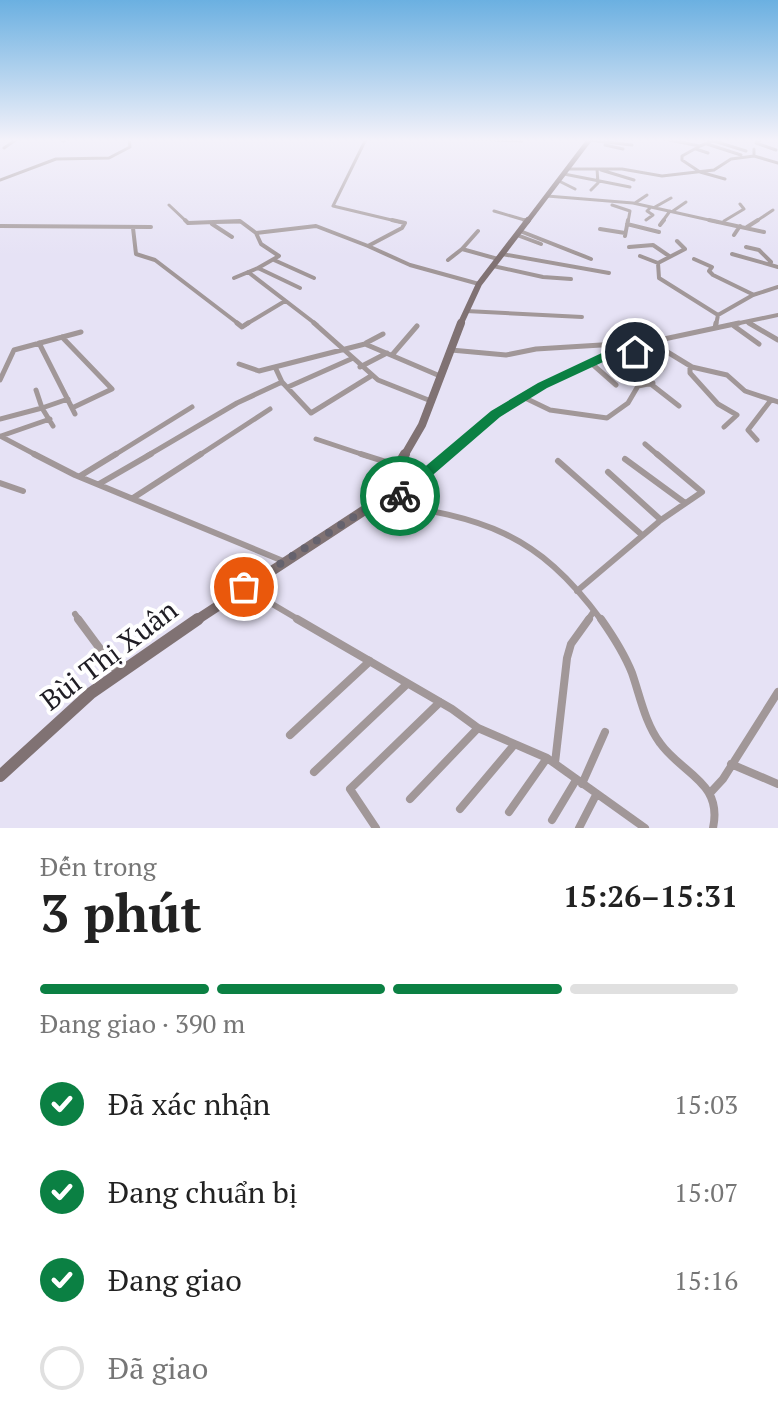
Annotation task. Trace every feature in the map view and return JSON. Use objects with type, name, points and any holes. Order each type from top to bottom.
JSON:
[{"type":"main road","name":"Bùi Thị Xuân","points":[[0,776],[73,707],[244,587],[377,502],[400,466],[431,401],[465,311],[479,284],[561,178]]},
{"type":"street","points":[[347,178],[333,206],[405,223],[402,228],[370,245]]},
{"type":"street","points":[[591,178],[630,187]]},
{"type":"street","points":[[626,178],[634,180]]},
{"type":"street","points":[[720,178],[725,179]]},
{"type":"street","points":[[591,190],[598,183],[596,179]]},
{"type":"street","points":[[559,181],[575,189]]},
{"type":"street","points":[[635,204],[647,195]]},
{"type":"street","points":[[547,196],[608,203],[630,211],[625,234],[600,229]]},
{"type":"street","points":[[646,220],[653,215],[647,211],[671,198]]},
{"type":"street","points":[[608,203],[622,200],[764,232]]},
{"type":"street","points":[[660,225],[671,212],[686,202]]},
{"type":"street","points":[[723,222],[744,209],[740,204]]},
{"type":"street","points":[[169,205],[188,223],[240,221],[256,233],[261,244],[279,255],[234,278]]},
{"type":"street","points":[[747,227],[773,210]]},
{"type":"street","points":[[494,211],[528,221]]},
{"type":"street","points":[[211,223],[232,237]]},
{"type":"street","points":[[627,224],[659,232]]},
{"type":"street","points":[[0,226],[151,227]]},
{"type":"street","points":[[256,233],[316,226],[370,245],[410,265],[479,284]]},
{"type":"street","points":[[734,235],[740,226]]},
{"type":"street","points":[[133,228],[136,254],[155,260],[242,327],[285,301]]},
{"type":"street","points":[[448,260],[478,231]]},
{"type":"street","points":[[519,233],[541,244]]},
{"type":"street","points":[[519,233],[591,259]]},
{"type":"street","points":[[658,263],[685,249],[677,241]]},
{"type":"street","points":[[629,247],[653,245],[669,256]]},
{"type":"street","points":[[746,247],[759,250],[776,266]]},
{"type":"street","points":[[462,249],[609,273]]},
{"type":"street","points":[[732,254],[776,266]]},
{"type":"street","points":[[640,256],[658,263]]},
{"type":"street","points":[[694,259],[712,267],[709,271],[713,275],[753,295]]},
{"type":"street","points":[[273,260],[314,278]]},
{"type":"street","points":[[658,263],[659,278],[718,315]]},
{"type":"street","points":[[493,266],[543,277],[571,279]]},
{"type":"street","points":[[258,268],[300,288]]},
{"type":"street","points":[[248,272],[386,387],[431,401]]},
{"type":"street","points":[[715,328],[718,315],[753,295],[778,287]]},
{"type":"street","points":[[465,311],[582,317]]},
{"type":"street","points":[[450,350],[495,356],[546,348],[650,342],[778,315]]},
{"type":"street","points":[[746,322],[778,340]]},
{"type":"street","points":[[733,325],[759,344]]},
{"type":"street","points":[[360,367],[389,354],[417,326]]},
{"type":"street","points":[[0,380],[11,351],[81,332]]},
{"type":"street","points":[[239,364],[253,371],[275,367],[365,344],[383,334]]},
{"type":"street","points":[[62,337],[112,389],[72,408]]},
{"type":"street","points":[[650,342],[690,366],[732,376],[745,391],[774,401],[748,430],[757,440]]},
{"type":"street","points":[[39,343],[75,414]]},
{"type":"street","points":[[365,344],[440,376]]},
{"type":"street","points":[[626,344],[662,369]]},
{"type":"street","points":[[611,353],[612,346]]},
{"type":"street","points":[[391,504],[495,414],[611,353]]},
{"type":"street","points":[[611,353],[679,406]]},
{"type":"street","points":[[288,387],[351,359]]},
{"type":"street","points":[[591,363],[616,385]]},
{"type":"street","points":[[690,366],[690,373],[718,404],[736,415],[724,427]]},
{"type":"street","points":[[275,367],[282,382],[313,413],[371,376]]},
{"type":"street","points":[[98,484],[237,403],[282,382]]},
{"type":"street","points":[[523,397],[550,410],[607,418],[628,403],[638,386],[653,383]]},
{"type":"street","points":[[36,390],[53,426]]},
{"type":"street","points":[[0,419],[68,399]]},
{"type":"street","points":[[79,476],[192,407]]},
{"type":"street","points":[[133,498],[270,409]]},
{"type":"street","points":[[2,438],[50,419]]},
{"type":"street","points":[[2,438],[79,476],[283,561]]},
{"type":"street","points":[[316,439],[400,466]]},
{"type":"street","points":[[577,591],[701,490],[645,444]]},
{"type":"street","points":[[625,459],[685,503]]},
{"type":"street","points":[[558,461],[642,535]]},
{"type":"street","points":[[608,472],[661,520]]},
{"type":"street","points":[[0,483],[23,491]]},
{"type":"street","points":[[377,502],[450,515],[513,536],[577,591],[620,649],[636,678],[657,738],[711,792],[716,809],[713,828]]},
{"type":"street","points":[[244,587],[440,702],[478,728],[547,758],[645,828]]},
{"type":"street","points":[[555,764],[567,658],[571,644],[594,611]]},
{"type":"street","points":[[75,614],[119,674]]},
{"type":"street","points":[[290,735],[370,661]]},
{"type":"street","points":[[314,772],[407,684]]},
{"type":"street","points":[[711,792],[723,779],[778,692]]},
{"type":"street","points":[[376,828],[350,789],[440,702]]},
{"type":"street","points":[[410,799],[478,728]]},
{"type":"street","points":[[552,820],[579,782],[605,732]]},
{"type":"street","points":[[460,809],[514,745]]},
{"type":"street","points":[[509,812],[547,758]]},
{"type":"street","points":[[731,764],[778,784]]},
{"type":"street","points":[[579,828],[596,795]]},
{"type":"way so far","points":[[244,587],[377,502],[391,504],[400,496]]},
{"type":"route","points":[[400,496],[495,414],[542,385],[611,353],[612,346],[626,344],[635,352]]}]
